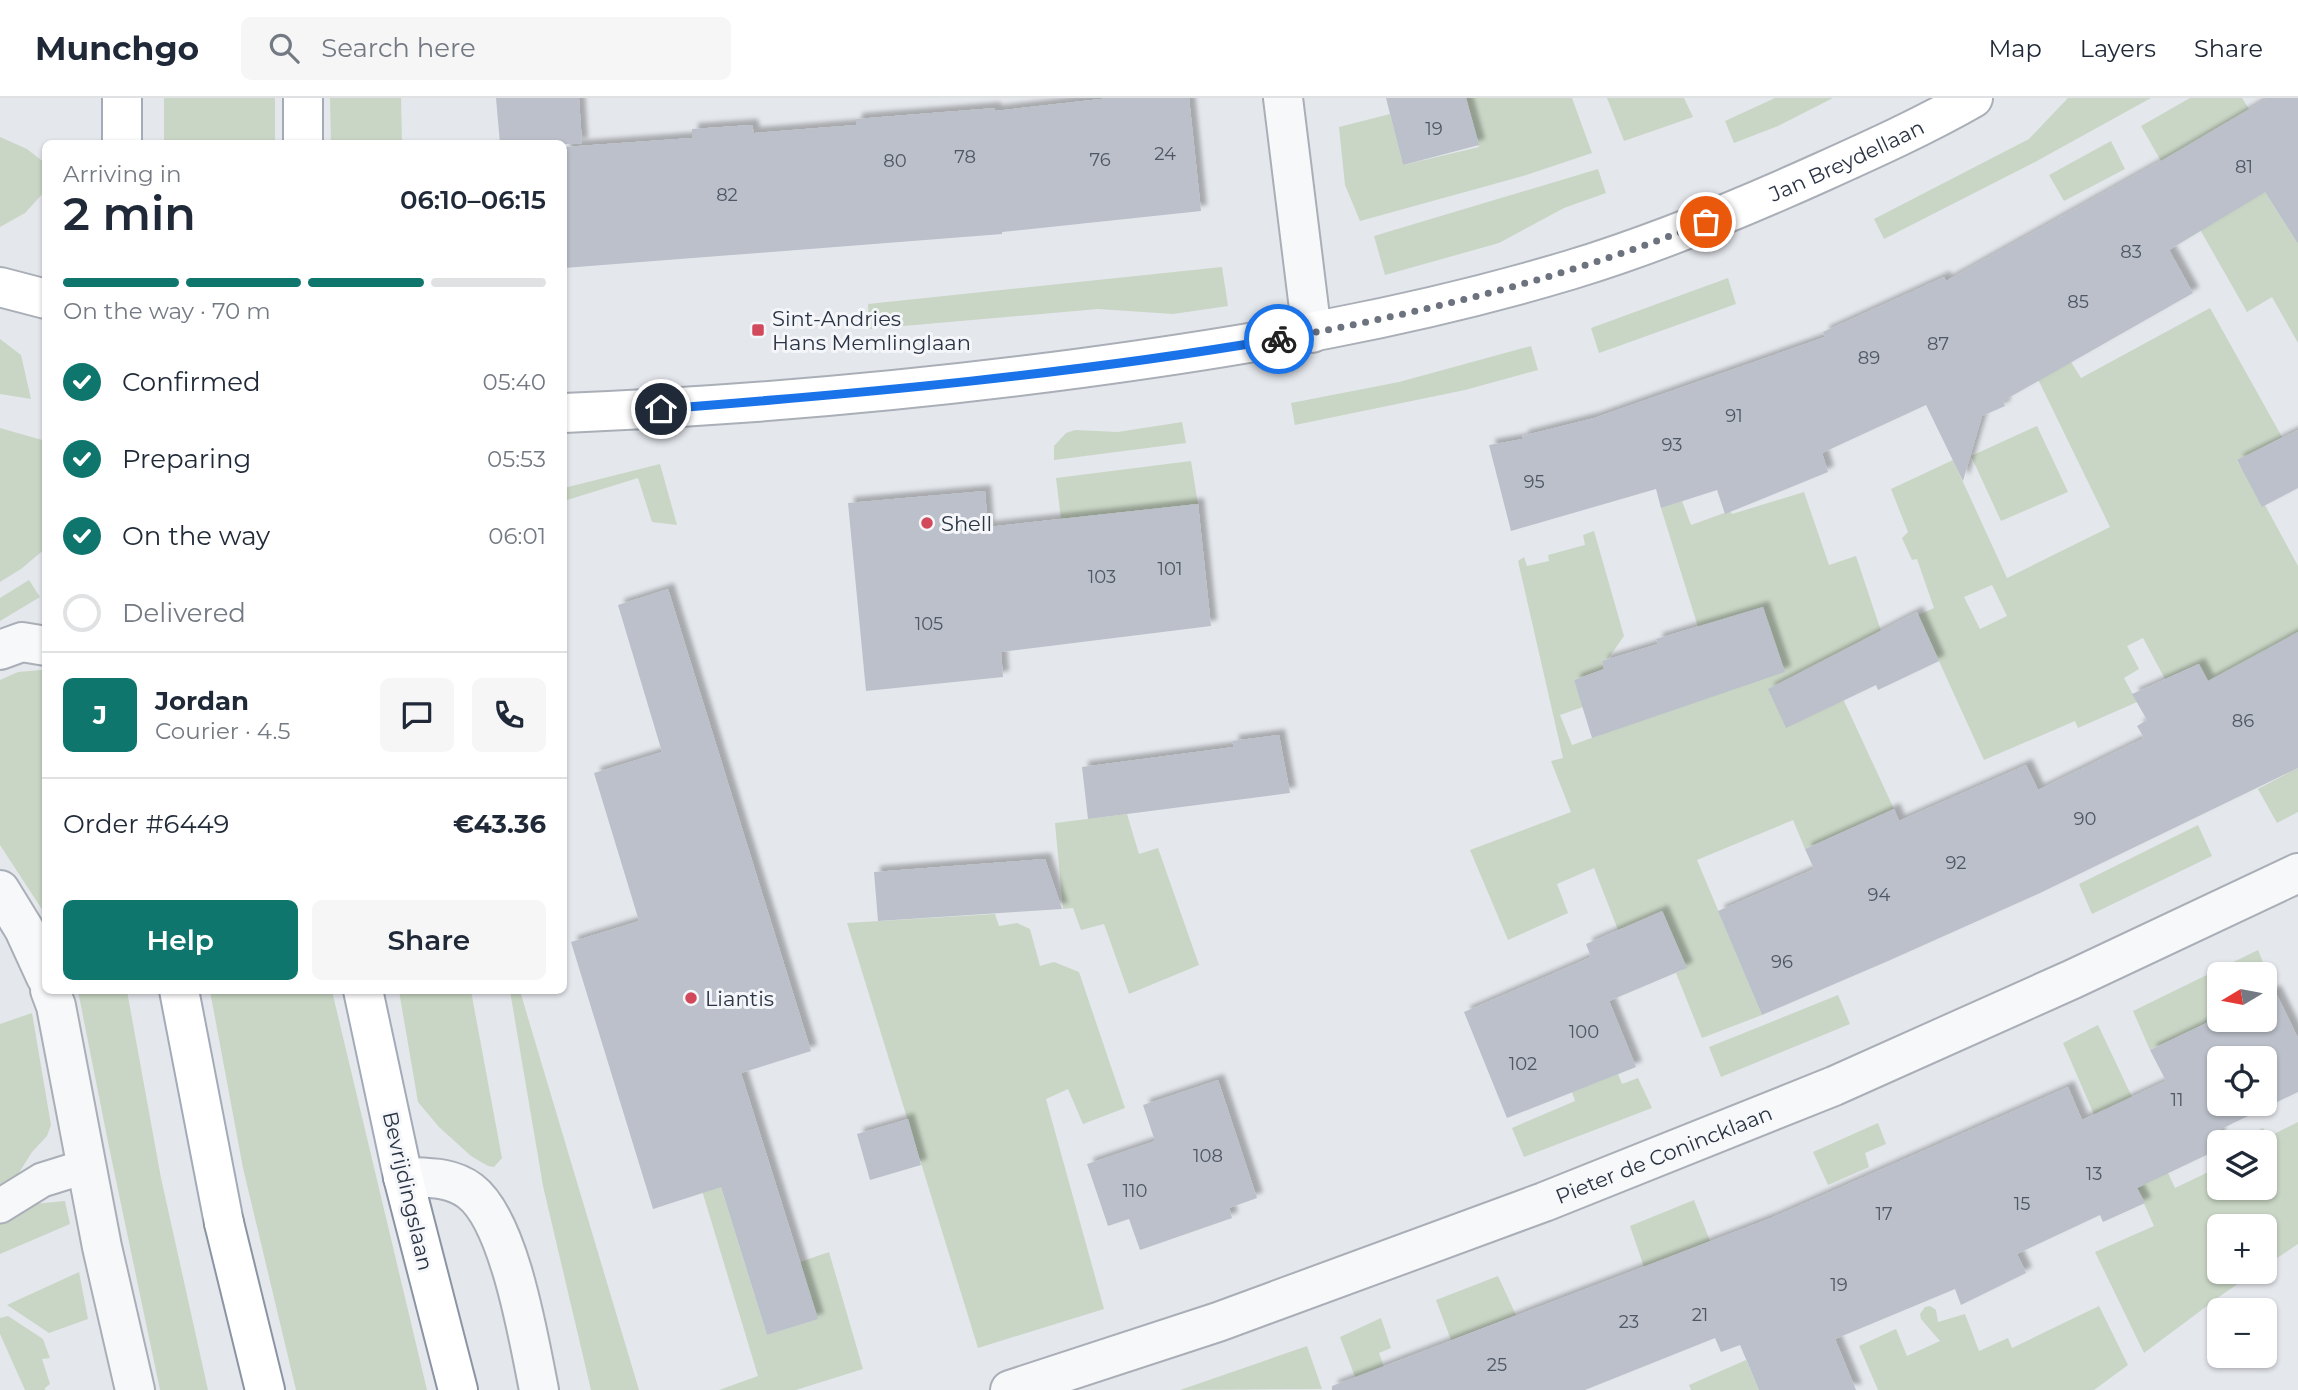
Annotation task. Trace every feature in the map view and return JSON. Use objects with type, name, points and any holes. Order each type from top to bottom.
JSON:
[{"type":"main road","points":[[122,98],[122,140]]},
{"type":"main road","points":[[303,98],[303,140]]},
{"type":"main road","name":"Jan Breydellaan","points":[[567,413],[823,397],[1032,376],[1191,354],[1408,313],[1570,270],[1673,235],[1749,205],[1902,136],[1973,98]]},
{"type":"main road","points":[[0,287],[42,298]]},
{"type":"main road","points":[[180,994],[225,1223],[265,1390]]},
{"type":"main road","name":"Bevrijdingslaan","points":[[364,994],[403,1177],[458,1390]]},
{"type":"street","points":[[1283,98],[1312,333]]},
{"type":"street","name":"Pieter de Conincklaan","points":[[1010,1390],[1218,1322],[1595,1182],[1833,1086],[2073,979],[2298,873]]},
{"type":"street","points":[[0,890],[42,969]]},
{"type":"street","points":[[52,994],[102,1247],[135,1390]]},
{"type":"street","points":[[403,1177],[447,1179],[471,1191],[489,1213],[509,1262],[539,1390]]},
{"type":"lane","points":[[0,1206],[42,1180],[87,1166]]},
{"type":"green space","points":[[164,98],[275,98],[275,140],[164,140]]},
{"type":"green space","points":[[330,98],[401,98],[402,140],[331,140]]},
{"type":"green space","points":[[1466,98],[1572,98],[1592,153],[1523,176],[1360,221],[1345,185],[1339,127],[1390,114],[1403,165],[1479,147]]},
{"type":"green space","points":[[1607,98],[1684,98],[1693,117],[1624,141]]},
{"type":"green space","points":[[1775,98],[1833,98],[1778,126],[1734,143],[1725,121]]},
{"type":"green space","points":[[2068,98],[2151,98],[2035,162],[1884,239],[1874,219],[2029,139]]},
{"type":"green space","points":[[2190,98],[2242,98],[2249,109],[2265,192],[2298,244],[2298,343],[2272,297],[2247,312],[2141,126]]},
{"type":"green space","points":[[0,137],[27,149],[42,161],[42,194],[25,213],[0,227]]},
{"type":"green space","points":[[2111,141],[2125,169],[2064,201],[2049,175]]},
{"type":"green space","points":[[1598,169],[1606,193],[1564,208],[1499,243],[1385,275],[1374,236]]},
{"type":"green space","points":[[1222,267],[1228,306],[1173,314],[1098,309],[869,329],[868,304]]},
{"type":"green space","points":[[1728,278],[1736,304],[1599,353],[1591,328]]},
{"type":"green space","points":[[1996,293],[2071,362],[2081,378],[2210,308],[2282,437],[2237,461],[2265,505],[2298,566],[2298,654],[2209,684],[2198,664],[2165,679],[2143,638],[2127,646],[2139,669],[2124,678],[2137,702],[2078,728],[2075,721],[1984,760],[1918,615],[1934,608],[1917,559],[1912,560],[1902,538],[1908,532],[1891,489],[1953,460],[2007,578],[2110,527]],"holes":[[[1992,585],[2007,616],[1980,629],[1964,597]]]},
{"type":"green space","points":[[0,339],[21,355],[31,399],[0,394]]},
{"type":"green space","points":[[1531,346],[1538,370],[1465,390],[1295,425],[1291,403],[1399,382]]},
{"type":"green space","points":[[1182,422],[1186,443],[1054,460],[1054,446],[1066,433],[1075,430],[1118,432]]},
{"type":"green space","points":[[2037,426],[2068,492],[2001,521],[1971,456]]},
{"type":"green space","points":[[0,428],[42,440],[42,551],[0,582]]},
{"type":"green space","points":[[1191,461],[1198,504],[1061,519],[1056,478]]},
{"type":"green space","points":[[660,464],[677,525],[652,522],[638,478],[567,500],[567,487]]},
{"type":"green space","points":[[1804,492],[1829,565],[1856,556],[1881,631],[1825,660],[1894,809],[1805,849],[1793,820],[1697,860],[1762,1015],[1702,1038],[1676,973],[1683,970],[1682,958],[1663,912],[1618,930],[1594,868],[1557,884],[1568,913],[1508,940],[1470,850],[1571,812],[1551,761],[1563,758],[1518,561],[1524,557],[1527,566],[1549,561],[1548,555],[1585,545],[1583,535],[1594,531],[1624,636],[1608,659],[1602,661],[1604,669],[1574,680],[1583,707],[1560,715],[1572,745],[1678,707],[1698,627],[1661,508],[1682,501],[1691,525],[1730,511],[1732,514]]},
{"type":"green space","points":[[29,580],[40,597],[0,621],[0,598]]},
{"type":"green space","points":[[42,670],[42,909],[0,845],[0,680],[18,672]]},
{"type":"green space","points":[[2298,768],[2298,812],[2277,823],[2258,789]]},
{"type":"green space","points":[[1127,814],[1139,854],[1158,848],[1199,965],[1129,994],[1104,924],[1081,930],[1073,908],[1063,909],[1055,823]]},
{"type":"green space","points":[[2198,825],[2212,856],[2092,914],[2079,884]]},
{"type":"green space","points":[[995,914],[999,926],[1017,923],[1030,929],[1040,966],[1054,962],[1079,972],[1125,1108],[1083,1124],[1068,1089],[1046,1099],[1104,1309],[978,1348],[847,923]]},
{"type":"green space","points":[[2258,950],[2263,962],[2233,962]]},
{"type":"green space","points":[[2207,975],[2207,1023],[2150,1050],[2133,1011]]},
{"type":"green space","points":[[79,994],[128,994],[161,1178],[208,1390],[160,1390]]},
{"type":"green space","points":[[211,994],[333,994],[427,1390],[296,1390],[243,1168]]},
{"type":"green space","points":[[400,994],[472,994],[502,1158],[494,1167],[471,1156],[439,1127],[418,1102]]},
{"type":"green space","points":[[511,994],[521,994],[639,1390],[591,1390],[543,1186]]},
{"type":"green space","points":[[1838,995],[1850,1024],[1721,1077],[1709,1047]]},
{"type":"green space","points":[[32,1013],[51,1125],[47,1136],[32,1152],[15,1179],[0,1189],[0,1024]]},
{"type":"green space","points":[[2098,1025],[2175,1188],[2207,1173],[2207,1200],[2277,1200],[2277,1132],[2298,1122],[2298,1244],[2277,1258],[2277,1214],[2207,1214],[2207,1284],[2238,1284],[2218,1298],[2207,1298],[2207,1306],[2144,1353],[2095,1252],[2154,1226],[2114,1136],[2105,1140],[2063,1043]]},
{"type":"green space","points":[[1618,1074],[1622,1084],[1638,1078],[1652,1108],[1524,1157],[1512,1128],[1575,1101],[1572,1092]]},
{"type":"green space","points":[[1878,1123],[1886,1144],[1865,1153],[1869,1167],[1828,1185],[1813,1152]]},
{"type":"green space","points":[[715,1168],[767,1335],[817,1319],[800,1262],[829,1252],[863,1369],[796,1390],[719,1390],[758,1376],[697,1174]]},
{"type":"green space","points":[[1694,1200],[1710,1241],[1644,1267],[1630,1226]]},
{"type":"green space","points":[[65,1201],[70,1224],[0,1254],[0,1221],[33,1204]]},
{"type":"green space","points":[[79,1272],[88,1319],[49,1333],[7,1305]]},
{"type":"green space","points":[[1498,1276],[1516,1315],[1451,1340],[1436,1300]]},
{"type":"green space","points":[[1930,1306],[1936,1310],[1938,1322],[1965,1314],[1979,1351],[2008,1338],[2012,1348],[2099,1306],[2128,1365],[2094,1390],[1878,1390],[1859,1346],[1896,1329],[1907,1356],[1940,1341],[1921,1319],[1920,1314],[1925,1307]]},
{"type":"green space","points":[[8,1316],[43,1339],[50,1358],[42,1359],[50,1384],[45,1390],[25,1390],[0,1334],[0,1318]]},
{"type":"green space","points":[[1381,1318],[1391,1348],[1379,1353],[1392,1390],[1360,1390],[1340,1337]]},
{"type":"green space","points":[[1307,1346],[1322,1389],[1180,1390]]},
{"type":"green space","points":[[1746,1360],[1759,1390],[1691,1390],[1689,1385]]},
{"type":"building","points":[[496,98],[579,98],[582,144],[567,144],[567,140],[500,140]]},
{"type":"building","points":[[1110,98],[1189,98],[1201,211],[1002,234],[567,268],[567,147],[692,138],[692,129],[752,125],[754,133],[856,125],[856,119],[995,108],[995,111]]},
{"type":"building","points":[[1386,98],[1466,98],[1479,145],[1403,165]]},
{"type":"building","points":[[2268,98],[2298,98],[2298,244],[2265,192],[2169,250],[2193,293],[2003,401],[2005,406],[1982,416],[1963,481],[1926,405],[1822,453],[1828,472],[1725,514],[1717,490],[1661,508],[1656,489],[1511,531],[1489,445],[1523,439],[1522,436],[1594,418],[1825,337],[1823,332],[1944,277],[1946,281]]},
{"type":"building","points":[[2298,430],[2298,488],[2262,507],[2237,460]]},
{"type":"building","points":[[985,491],[988,527],[1198,504],[1211,626],[1001,652],[1003,677],[866,691],[848,503]]},
{"type":"building","name":"Liantis","points":[[668,589],[811,1051],[741,1073],[818,1319],[767,1335],[721,1187],[653,1209],[571,942],[639,921],[594,773],[662,752],[618,605]]},
{"type":"building","points":[[1763,607],[1785,672],[1592,738],[1574,680],[1604,669],[1602,661],[1658,644],[1656,639]]},
{"type":"building","points":[[1917,612],[1939,661],[1878,690],[1876,685],[1786,728],[1768,689]]},
{"type":"building","points":[[2298,632],[2298,768],[2040,893],[1762,1015],[1718,911],[1814,869],[1805,849],[1894,809],[1899,821],[2026,765],[2038,790],[2144,738],[2137,726],[2147,720],[2132,694],[2199,664],[2208,681]]},
{"type":"building","points":[[1279,735],[1290,793],[1088,819],[1082,767],[1234,747],[1232,741]]},
{"type":"building","points":[[1045,859],[1062,909],[878,921],[874,872]]},
{"type":"building","points":[[1662,911],[1687,968],[1609,1001],[1636,1067],[1507,1118],[1464,1012],[1591,957],[1586,944]]},
{"type":"building","points":[[2277,995],[2298,1038],[2298,1092],[2277,1102],[2277,1046],[2207,1046],[2207,1116],[2248,1116],[2219,1130],[2207,1130],[2207,1155],[2137,1188],[2145,1203],[2103,1222],[2100,1215],[2017,1254],[2026,1273],[1961,1305],[1955,1289],[1835,1339],[1856,1390],[1759,1390],[1740,1345],[1721,1352],[1715,1338],[1585,1390],[1332,1390],[1332,1386],[1771,1218],[2068,1087],[2082,1120],[2166,1081],[2150,1050],[2207,1023],[2207,1032],[2277,1032]]},
{"type":"building","points":[[1218,1080],[1257,1198],[1229,1208],[1232,1218],[1140,1250],[1129,1219],[1108,1226],[1087,1164],[1155,1141],[1143,1105]]},
{"type":"building","points":[[908,1119],[921,1165],[870,1180],[857,1134]]},
{"type":"way so far","points":[[1279,339],[1408,313],[1570,270],[1706,222]]},
{"type":"place","name":"Sint-Andries Hans Memlinglaan","points":[[758,330]]},
{"type":"place","name":"Shell","points":[[927,523]]},
{"type":"place","name":"Liantis","points":[[691,998]]},
{"type":"route","points":[[661,409],[865,393],[1032,376],[1279,339]]}]
